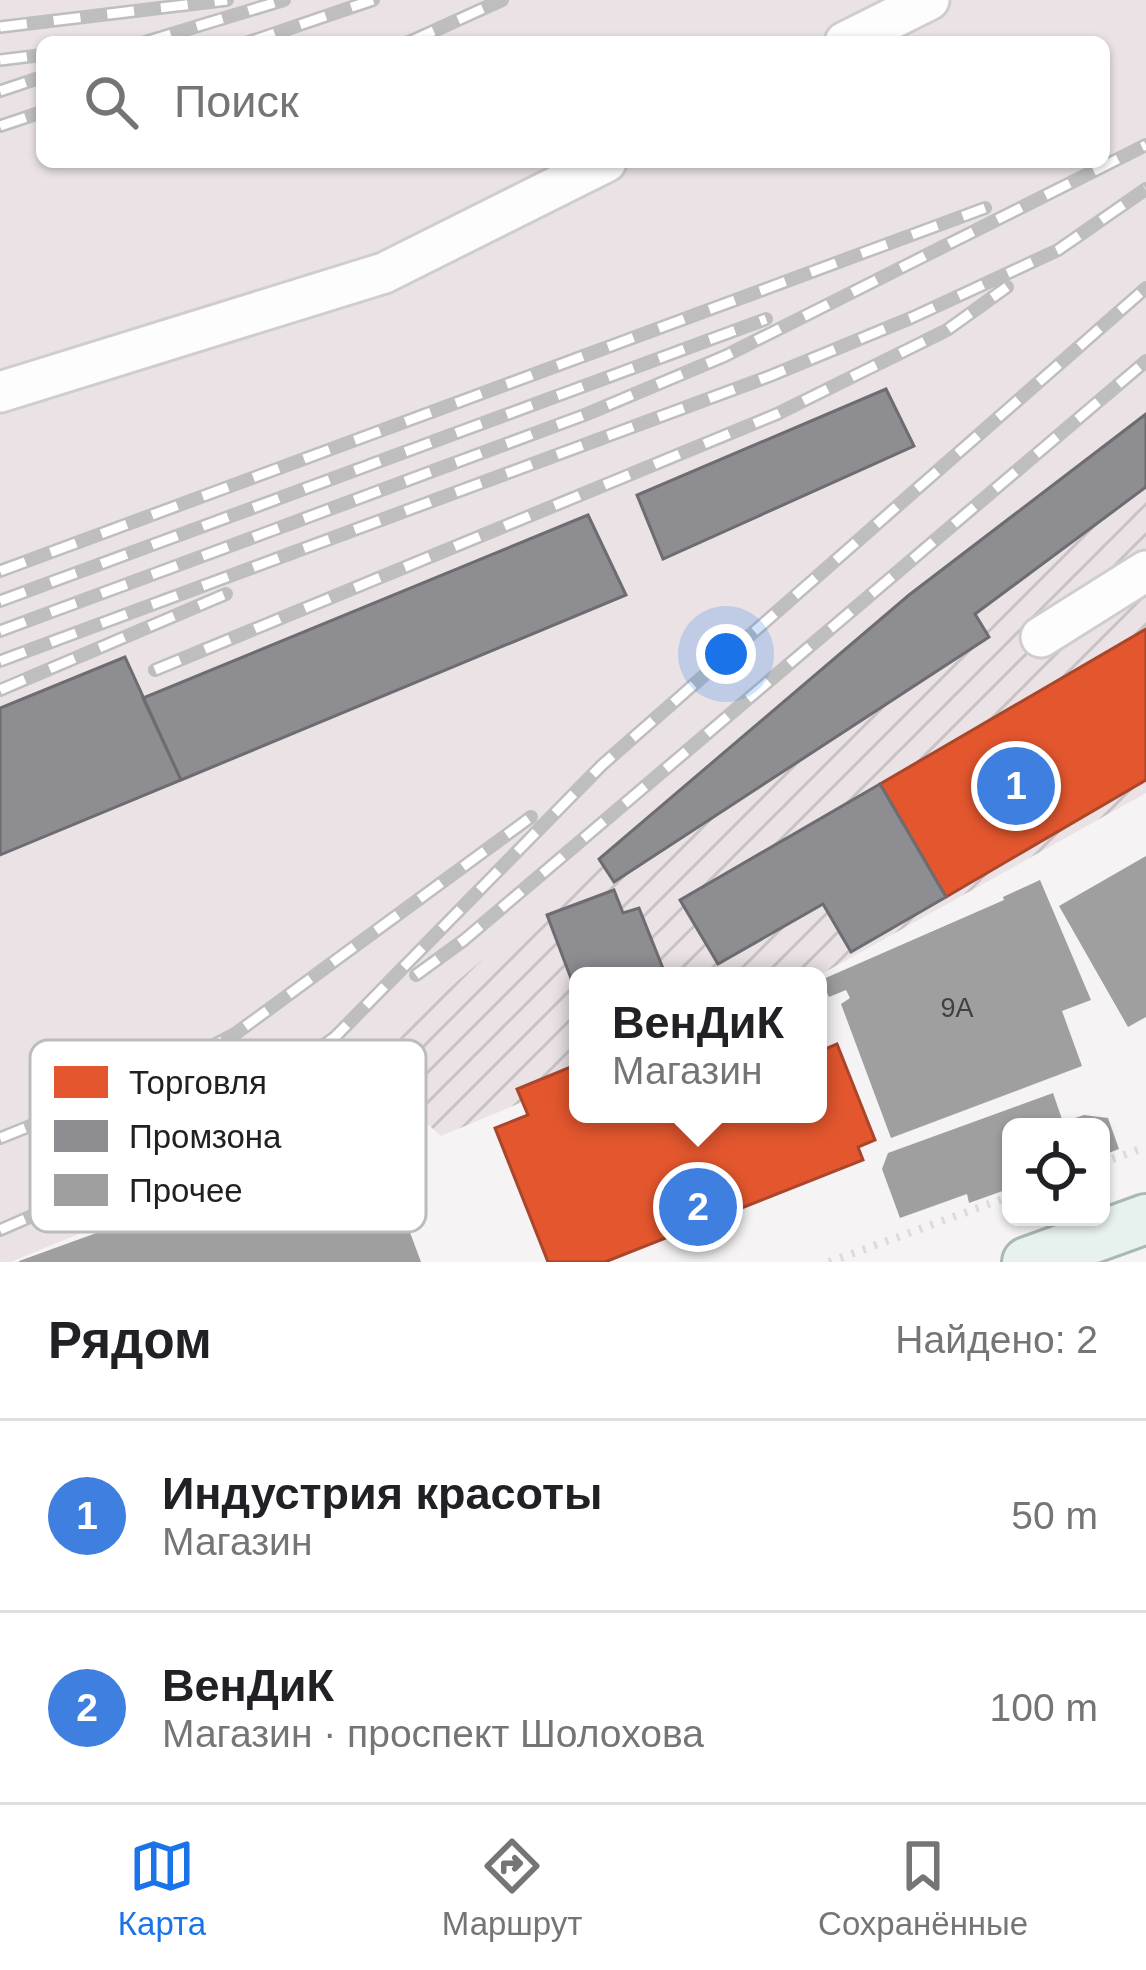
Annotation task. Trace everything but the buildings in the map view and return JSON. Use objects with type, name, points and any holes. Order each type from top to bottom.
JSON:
[{"type":"main road","points":[[1027,1262],[1146,1219]]},
{"type":"lane","points":[[857,36],[929,0]]},
{"type":"lane","points":[[0,392],[384,273],[594,168]]},
{"type":"lane","points":[[1041,638],[1146,571]]},
{"type":"path","points":[[1110,1160],[1146,1147]]},
{"type":"path","points":[[829,1262],[1002,1199]]},
{"type":"shaded area","points":[[0,0],[1146,0],[1146,420],[599,859],[389,1040],[30,1040],[30,1232],[83,1232],[11,1262],[0,1262]]},
{"type":"shaded area","points":[[1146,420],[1146,793],[827,971],[827,967],[569,967],[569,1083],[441,1136],[426,1122],[426,1040],[389,1040],[599,859]]},
{"type":"railway","points":[[0,27],[227,0]]},
{"type":"railway","points":[[165,36],[284,0]]},
{"type":"railway","points":[[267,36],[373,0]]},
{"type":"railway","points":[[422,36],[502,0]]},
{"type":"railway","points":[[0,60],[36,56]]},
{"type":"railway","points":[[0,91],[36,79]]},
{"type":"railway","points":[[0,126],[36,114]]},
{"type":"railway","points":[[1110,163],[1146,145]]},
{"type":"railway","points":[[0,631],[587,414],[725,356],[1100,168]]},
{"type":"railway","points":[[0,661],[770,376],[911,318],[1058,250],[1146,189]]},
{"type":"railway","points":[[0,571],[985,208]]},
{"type":"railway","points":[[155,670],[777,414],[947,330],[1007,287]]},
{"type":"railway","points":[[331,1040],[602,765],[1146,288]]},
{"type":"railway","points":[[0,601],[766,319]]},
{"type":"railway","points":[[416,975],[464,940],[1146,361]]},
{"type":"railway","points":[[0,690],[226,594]]},
{"type":"railway","points":[[224,1040],[531,817]]},
{"type":"railway","points":[[0,1138],[30,1126]]},
{"type":"railway","points":[[0,1230],[30,1217]]},
{"type":"place","name":"Индустрия красоты","points":[[1016,786]]},
{"type":"place","name":"ВенДиК","points":[[698,1207]]}]
